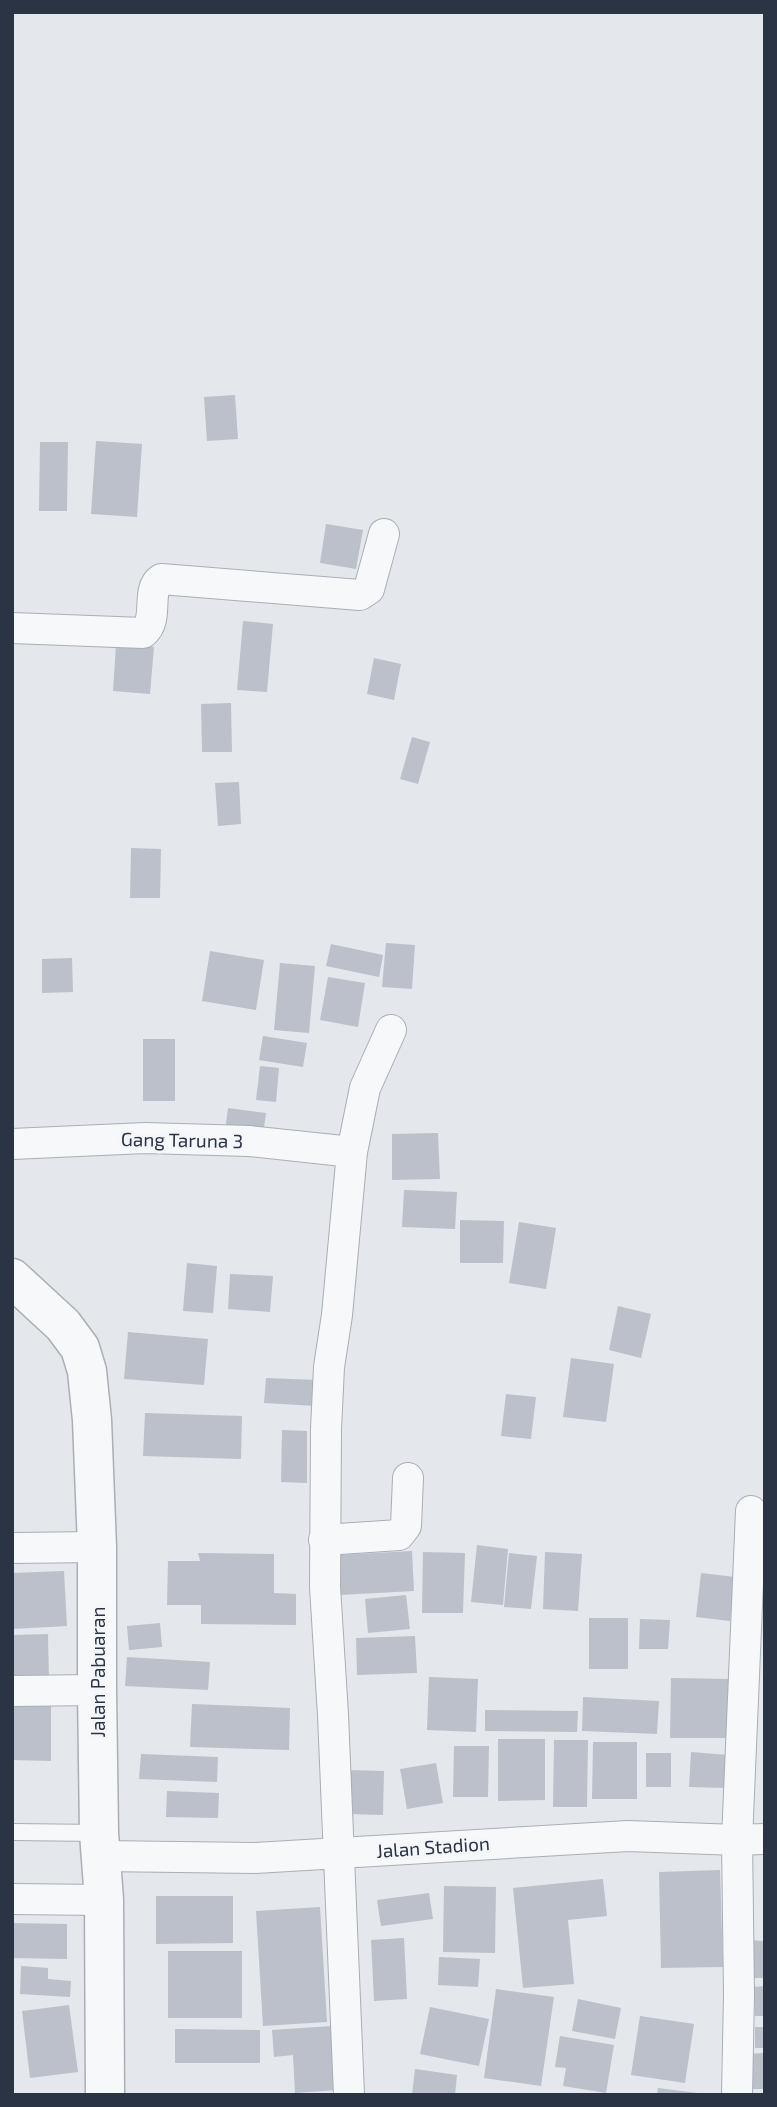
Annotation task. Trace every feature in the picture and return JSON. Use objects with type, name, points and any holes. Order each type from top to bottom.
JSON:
[{"type":"street","points":[[12,628],[143,633],[151,624],[156,584],[161,579],[360,595],[369,589],[384,534]]},
{"type":"street","points":[[349,2095],[324,1539],[329,1367],[337,1315],[352,1152],[365,1088],[391,1030]]},
{"type":"street","name":"Gang Taruna 3","points":[[12,1144],[145,1138],[249,1141],[352,1152]]},
{"type":"street","name":"Jalan Pabuaran","points":[[12,1278],[64,1325],[80,1348],[87,1371],[92,1420],[97,1547],[105,2095]]},
{"type":"street","points":[[324,1539],[400,1535],[406,1526],[408,1478]]},
{"type":"street","points":[[737,2095],[739,1994],[751,1839],[751,1511]]},
{"type":"street","points":[[12,1548],[97,1547]]},
{"type":"street","points":[[12,1691],[97,1690]]},
{"type":"street","name":"Jalan Stadion","points":[[100,1845],[255,1858],[628,1836],[751,1839]]},
{"type":"street","points":[[12,1899],[104,1900]]},
{"type":"lane","points":[[12,1832],[100,1845]]},
{"type":"building","points":[[235,395],[238,439],[207,441],[204,397]]},
{"type":"building","points":[[96,441],[142,444],[137,517],[91,514]]},
{"type":"building","points":[[40,442],[68,442],[67,511],[39,511]]},
{"type":"building","points":[[326,524],[363,530],[356,569],[320,563]]},
{"type":"building","points":[[243,621],[273,624],[267,692],[237,690]]},
{"type":"building","points":[[116,644],[154,647],[150,694],[113,691]]},
{"type":"building","points":[[374,658],[401,664],[394,700],[367,694]]},
{"type":"building","points":[[231,703],[232,752],[202,752],[201,704]]},
{"type":"building","points":[[412,737],[430,742],[418,784],[400,779]]},
{"type":"building","points":[[239,782],[241,824],[218,826],[215,783]]},
{"type":"building","points":[[131,848],[161,849],[160,898],[130,898]]},
{"type":"building","points":[[386,943],[415,945],[412,989],[382,987]]},
{"type":"building","points":[[331,944],[383,955],[379,977],[326,966]]},
{"type":"building","points":[[210,951],[264,960],[256,1010],[202,1001]]},
{"type":"building","points":[[72,958],[73,992],[42,993],[42,959]]},
{"type":"building","points":[[280,963],[315,966],[309,1033],[274,1030]]},
{"type":"building","points":[[328,977],[365,983],[358,1027],[320,1020]]},
{"type":"building","points":[[263,1036],[307,1043],[303,1067],[259,1060]]},
{"type":"building","points":[[143,1039],[175,1039],[175,1101],[143,1101]]},
{"type":"building","points":[[260,1066],[279,1068],[276,1102],[256,1100]]},
{"type":"building","points":[[228,1108],[266,1113],[263,1135],[225,1131]]},
{"type":"building","points":[[438,1133],[440,1179],[392,1180],[392,1134]]},
{"type":"building","points":[[404,1190],[457,1192],[455,1229],[402,1227]]},
{"type":"building","points":[[460,1220],[504,1221],[503,1263],[460,1263]]},
{"type":"building","points":[[519,1222],[556,1228],[546,1289],[509,1283]]},
{"type":"building","points":[[187,1263],[217,1266],[213,1313],[183,1311]]},
{"type":"building","points":[[230,1274],[273,1276],[270,1312],[228,1309]]},
{"type":"building","points":[[618,1306],[651,1314],[641,1358],[609,1350]]},
{"type":"building","points":[[128,1332],[208,1339],[204,1385],[124,1379]]},
{"type":"building","points":[[571,1358],[614,1364],[606,1422],[563,1417]]},
{"type":"building","points":[[266,1378],[317,1380],[316,1406],[264,1403]]},
{"type":"building","points":[[506,1394],[536,1397],[531,1439],[501,1436]]},
{"type":"building","points":[[145,1413],[242,1416],[241,1459],[143,1456]]},
{"type":"building","points":[[282,1430],[307,1431],[307,1483],[281,1482]]},
{"type":"building","points":[[477,1545],[508,1549],[503,1605],[471,1602]]},
{"type":"building","points":[[412,1551],[414,1591],[340,1595],[338,1555]]},
{"type":"building","points":[[423,1552],[465,1553],[463,1613],[422,1613]]},
{"type":"building","points":[[545,1552],[582,1554],[578,1611],[543,1609]]},
{"type":"building","points":[[198,1553],[274,1554],[274,1593],[296,1594],[296,1625],[201,1624],[201,1605],[167,1605],[168,1561],[200,1561]]},
{"type":"building","points":[[509,1553],[537,1556],[531,1609],[504,1607]]},
{"type":"building","points":[[64,1571],[67,1626],[12,1629],[12,1573]]},
{"type":"building","points":[[701,1573],[735,1577],[730,1621],[696,1617]]},
{"type":"building","points":[[406,1595],[410,1629],[368,1633],[365,1599]]},
{"type":"building","points":[[589,1618],[628,1618],[628,1669],[589,1669]]},
{"type":"building","points":[[640,1619],[670,1620],[668,1649],[639,1649]]},
{"type":"building","points":[[160,1623],[162,1647],[129,1650],[127,1626]]},
{"type":"building","points":[[48,1634],[49,1681],[12,1682],[12,1635]]},
{"type":"building","points":[[415,1636],[417,1673],[357,1675],[356,1638]]},
{"type":"building","points":[[127,1657],[210,1662],[208,1690],[125,1686]]},
{"type":"building","points":[[429,1677],[478,1679],[476,1732],[427,1730]]},
{"type":"building","points":[[671,1678],[730,1679],[729,1738],[670,1738]]},
{"type":"building","points":[[583,1697],[659,1701],[657,1734],[582,1731]]},
{"type":"building","points":[[12,1703],[51,1703],[51,1761],[12,1760]]},
{"type":"building","points":[[192,1704],[290,1708],[289,1750],[190,1747]]},
{"type":"building","points":[[485,1710],[578,1711],[577,1732],[485,1731]]},
{"type":"building","points":[[498,1739],[545,1739],[545,1800],[498,1801]]},
{"type":"building","points":[[554,1740],[588,1740],[587,1807],[553,1807]]},
{"type":"building","points":[[593,1742],[637,1742],[637,1799],[592,1799]]},
{"type":"building","points":[[454,1746],[489,1746],[488,1797],[453,1797]]},
{"type":"building","points":[[691,1752],[729,1755],[727,1788],[689,1787]]},
{"type":"building","points":[[646,1753],[671,1753],[671,1787],[646,1787]]},
{"type":"building","points":[[141,1754],[218,1757],[217,1782],[139,1779]]},
{"type":"building","points":[[436,1763],[443,1803],[407,1809],[400,1769]]},
{"type":"building","points":[[347,1770],[384,1771],[383,1815],[346,1814]]},
{"type":"building","points":[[167,1791],[219,1793],[218,1818],[166,1817]]},
{"type":"building","points":[[720,1870],[723,1967],[661,1968],[659,1872]]},
{"type":"building","points":[[603,1879],[607,1916],[568,1920],[574,1984],[523,1988],[513,1888]]},
{"type":"building","points":[[444,1886],[496,1887],[495,1953],[443,1952]]},
{"type":"building","points":[[429,1893],[433,1919],[381,1926],[377,1900]]},
{"type":"building","points":[[156,1896],[233,1896],[233,1943],[156,1944]]},
{"type":"building","points":[[320,1907],[327,2022],[263,2026],[256,1911]]},
{"type":"building","points":[[12,1923],[67,1924],[67,1959],[12,1958]]},
{"type":"building","points":[[404,1938],[407,1999],[374,2001],[371,1940]]},
{"type":"building","points":[[749,1940],[765,1941],[765,1978],[747,1978]]},
{"type":"building","points":[[168,1951],[242,1951],[242,2018],[168,2018]]},
{"type":"building","points":[[439,1957],[480,1959],[478,1987],[438,1985]]},
{"type":"building","points":[[21,1966],[48,1968],[48,1979],[71,1981],[70,1997],[20,1994]]},
{"type":"building","points":[[765,1986],[765,2016],[755,2016],[754,1987]]},
{"type":"building","points":[[496,1989],[554,1997],[541,2086],[484,2078]]},
{"type":"building","points":[[578,1999],[621,2008],[615,2039],[572,2031]]},
{"type":"building","points":[[69,2005],[78,2072],[30,2078],[22,2011]]},
{"type":"building","points":[[430,2007],[489,2019],[479,2066],[420,2054]]},
{"type":"building","points":[[640,2016],[694,2024],[685,2083],[631,2075]]},
{"type":"building","points":[[332,2026],[337,2090],[295,2093],[293,2055],[274,2057],[272,2030]]},
{"type":"building","points":[[755,2027],[765,2027],[765,2048],[755,2048]]},
{"type":"building","points":[[175,2029],[260,2030],[260,2063],[175,2063]]},
{"type":"building","points":[[560,2036],[614,2045],[606,2093],[563,2086],[566,2068],[555,2067]]},
{"type":"building","points":[[764,2053],[765,2089],[746,2089],[745,2054]]},
{"type":"building","points":[[415,2069],[457,2075],[455,2095],[412,2095]]},
{"type":"building","points":[[658,2088],[698,2093],[698,2095],[657,2095]]}]
